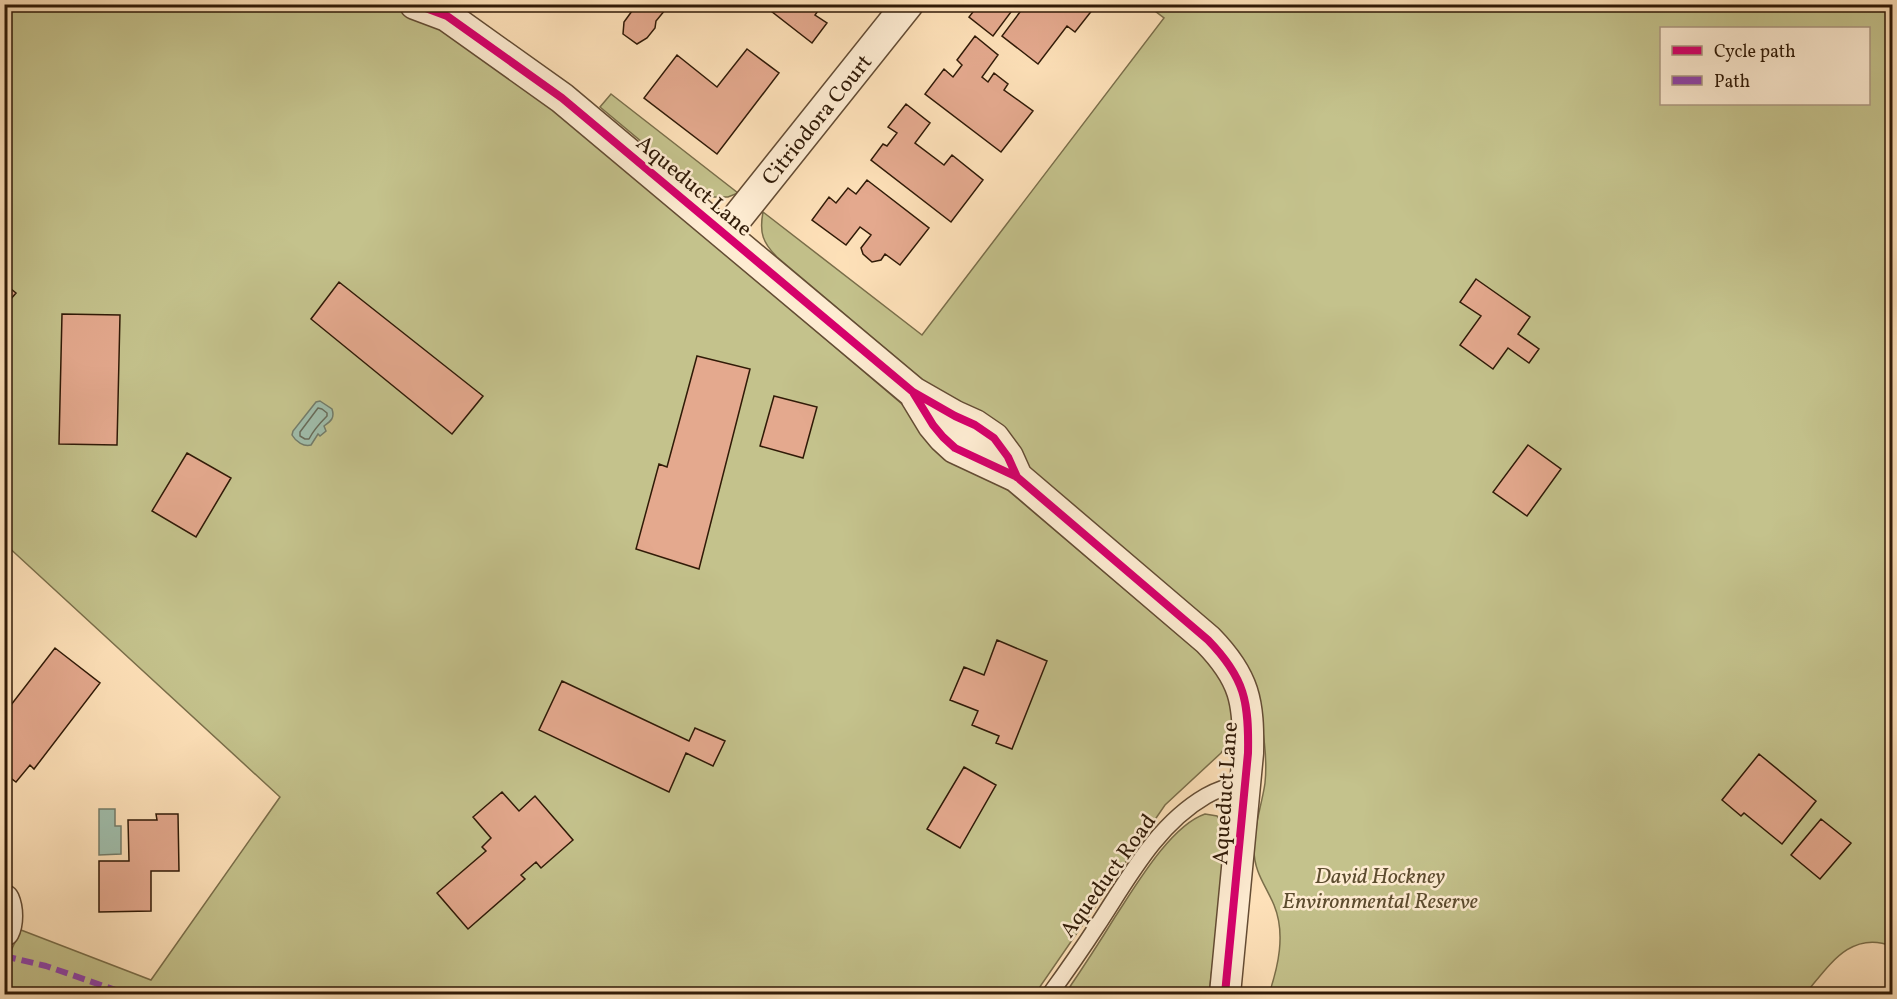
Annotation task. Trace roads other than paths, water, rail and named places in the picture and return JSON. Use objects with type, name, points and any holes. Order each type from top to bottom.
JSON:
[{"type":"street","name":"Aqueduct Lane","points":[[415,4],[443,10],[562,98],[913,392],[975,425],[994,438],[1008,457],[1017,477],[1208,640],[1222,655],[1233,670],[1241,687],[1246,702],[1248,729],[1225,994]]},
{"type":"street","name":"Citriodora Court","points":[[725,233],[908,4]]},
{"type":"street","points":[[4,900],[6,905],[4,931]]},
{"type":"lane","name":"Aqueduct Road","points":[[1050,994],[1130,875],[1174,819],[1208,795],[1245,782]]},
{"type":"water","points":[[320,401],[332,409],[333,417],[324,426],[326,431],[320,436],[318,434],[311,445],[303,445],[294,438],[293,431],[316,402]]},
{"type":"water","points":[[99,809],[115,809],[115,826],[121,826],[121,854],[99,855]]},
{"type":"park label","name":"David Hockney Environmental Reserve","points":[[1380,888]]}]
